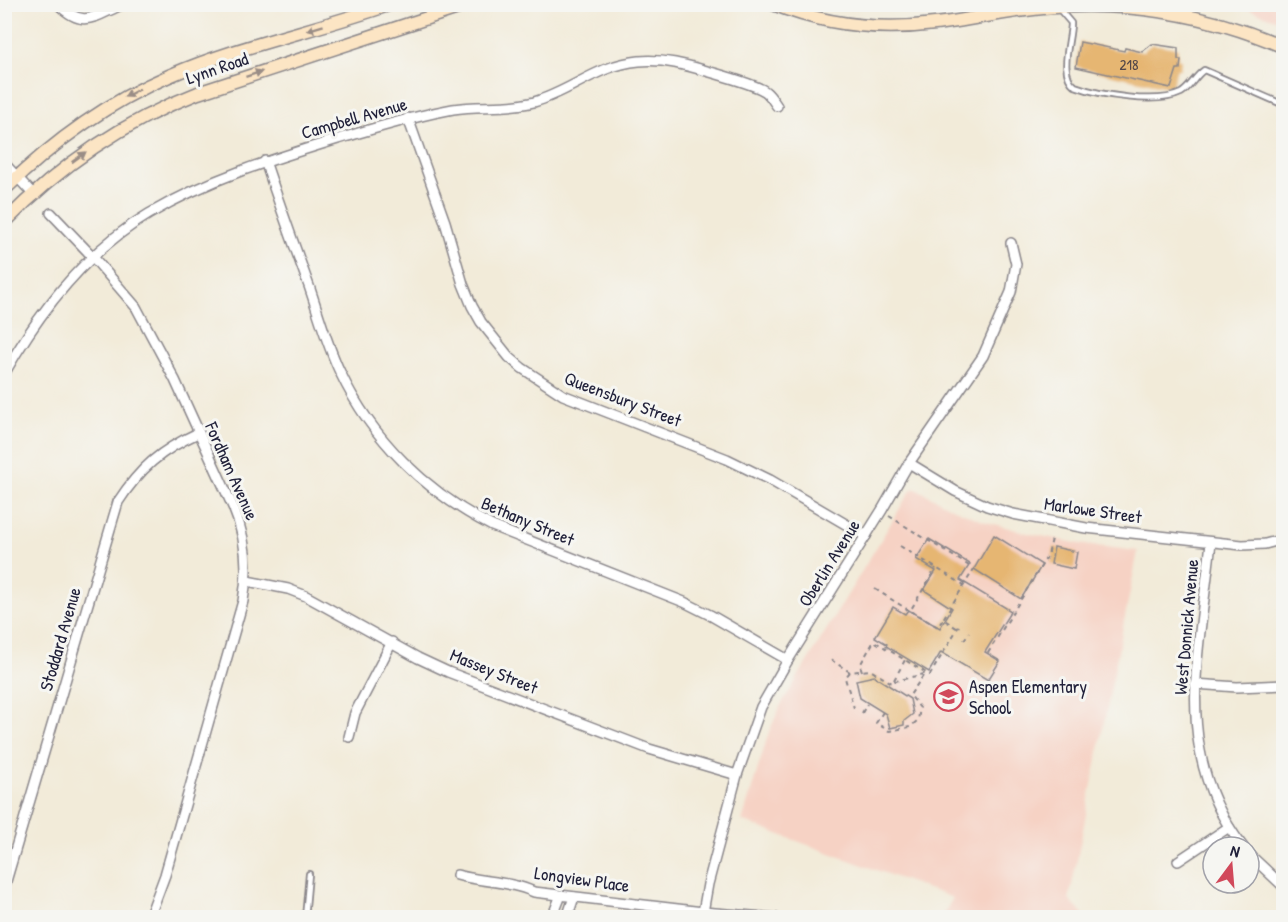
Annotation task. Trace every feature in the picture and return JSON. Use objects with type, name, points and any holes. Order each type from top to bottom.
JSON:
[{"type":"main road","name":"Lynn Road","points":[[4,189],[50,148],[91,117],[136,91],[170,75],[227,55],[391,4]]},
{"type":"main road","name":"Lynn Road","points":[[4,223],[55,175],[122,128],[176,101],[471,4]]},
{"type":"main road","points":[[773,4],[833,22],[884,27],[935,24],[1058,6],[1176,9],[1284,47]]},
{"type":"street","points":[[58,4],[68,15],[78,20],[88,19],[124,4]]},
{"type":"street","name":"Campbell Avenue","points":[[4,374],[46,308],[93,257],[124,230],[201,187],[265,161],[408,118],[453,109],[514,106],[535,101],[615,65],[639,61],[677,63],[743,83],[765,91],[777,106]]},
{"type":"street","name":"Queensbury Street","points":[[408,118],[472,306],[481,322],[509,357],[563,395],[727,459],[770,480],[866,536]]},
{"type":"street","name":"Bethany Street","points":[[265,161],[341,374],[370,424],[405,465],[436,492],[472,516],[684,602],[720,620],[788,660]]},
{"type":"street","points":[[4,163],[33,194]]},
{"type":"street","name":"Fordham Avenue","points":[[51,213],[136,307],[175,381],[239,522],[245,544],[247,581],[243,601],[165,875],[149,918]]},
{"type":"street","name":"Oberlin Avenue","points":[[703,915],[708,884],[737,775],[761,707],[909,464],[983,356],[1011,292],[1016,264],[1011,243]]},
{"type":"street","name":"Stoddard Avenue","points":[[4,888],[118,502],[149,462],[198,433]]},
{"type":"street","name":"Marlowe Street","points":[[909,464],[955,491],[987,506],[1013,514],[1086,528],[1211,542],[1265,544],[1284,539]]},
{"type":"street","name":"West Donnick Avenue","points":[[1211,542],[1195,684],[1196,726],[1201,762],[1212,796],[1235,835]]},
{"type":"street","name":"Massey Street","points":[[247,581],[288,589],[306,596],[418,658],[448,672],[649,749],[737,775]]},
{"type":"street","points":[[349,737],[355,713],[392,642]]},
{"type":"street","points":[[1195,684],[1237,687],[1284,685]]},
{"type":"street","points":[[1178,861],[1229,827]]},
{"type":"street","points":[[1261,867],[1284,887]]},
{"type":"street","name":"Longview Place","points":[[457,875],[477,881],[521,886],[534,892],[703,915],[776,918]]},
{"type":"street","points":[[552,918],[561,895]]},
{"type":"street","points":[[567,918],[574,897]]},
{"type":"lane","points":[[1058,6],[1071,23],[1067,70],[1070,83],[1075,86],[1129,97],[1163,97],[1180,93],[1204,70],[1284,105]]},
{"type":"lane","points":[[304,918],[309,873]]},
{"type":"path","points":[[875,589],[938,627],[974,568],[882,510]]},
{"type":"path","points":[[988,653],[1048,555],[1052,539]]},
{"type":"path","points":[[900,546],[964,585]]},
{"type":"path","points":[[910,611],[936,568]]},
{"type":"path","points":[[930,675],[958,628],[943,619]]},
{"type":"path","points":[[964,640],[969,632]]},
{"type":"path","points":[[862,671],[860,665],[874,641],[930,675]]},
{"type":"path","points":[[831,660],[850,672],[870,670],[892,683],[894,680],[924,674],[930,675]]},
{"type":"path","points":[[894,680],[904,660]]},
{"type":"path","points":[[850,672],[845,678],[854,708]]},
{"type":"path","points":[[883,712],[876,723],[889,731],[910,727],[918,720],[921,711],[910,695],[924,674]]},
{"type":"path","points":[[862,713],[867,704]]},
{"type":"shaded area","points":[[1234,5],[1283,5],[1283,22],[1243,7]]},
{"type":"shaded area","name":"Aspen Elementary School","points":[[915,488],[952,508],[983,521],[1080,544],[1138,551],[1069,900],[1086,917],[942,917],[953,898],[742,821],[769,732],[781,705],[911,490]]},
{"type":"building","points":[[1080,42],[1124,51],[1125,48],[1142,52],[1152,44],[1178,48],[1178,60],[1181,60],[1180,69],[1177,69],[1171,88],[1076,67]]},
{"type":"building","points":[[994,535],[1042,565],[1021,599],[974,569]]},
{"type":"building","points":[[929,539],[970,564],[960,580],[1011,611],[985,652],[1000,661],[988,680],[941,652],[929,672],[875,637],[893,607],[905,614],[908,610],[940,628],[952,608],[924,590],[936,571],[916,559]]},
{"type":"building","points":[[1054,547],[1077,552],[1074,569],[1051,564]]},
{"type":"building","points":[[874,676],[910,699],[913,714],[904,721],[904,725],[890,728],[886,714],[860,698],[856,680]]},
{"type":"place","name":"Aspen Elementary School","points":[[948,696]]}]
